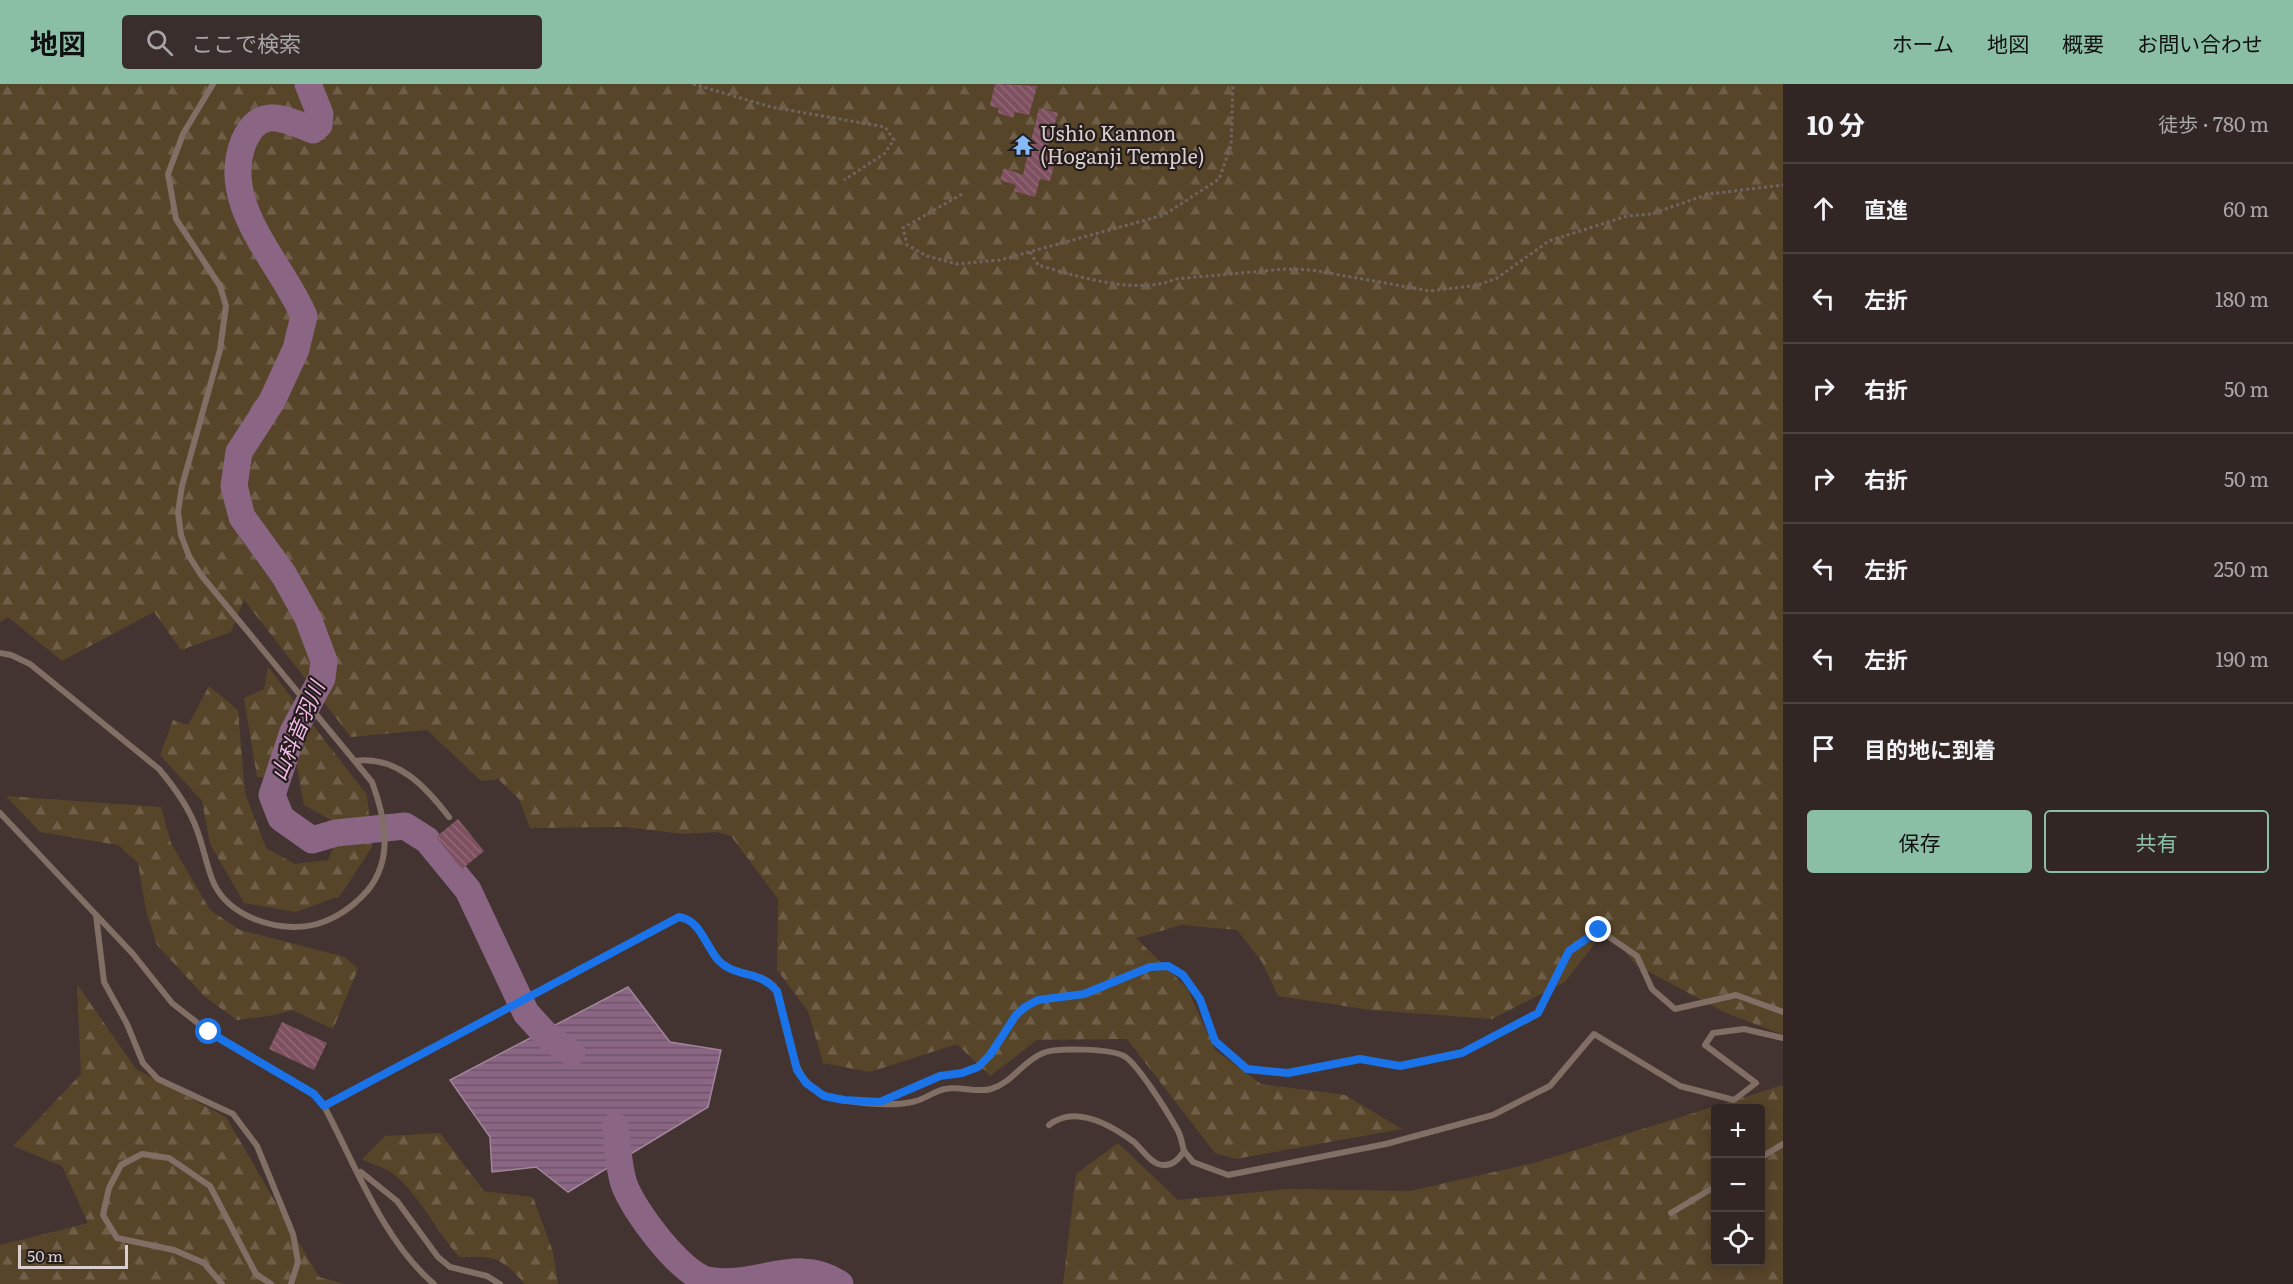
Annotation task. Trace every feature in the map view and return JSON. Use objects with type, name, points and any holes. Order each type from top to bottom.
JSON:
[{"type":"lane","points":[[0,653],[11,655],[30,664],[159,769],[177,789],[189,811],[212,880],[220,893],[231,905],[251,918],[280,927],[310,928],[356,904],[372,885],[383,862],[386,834],[382,808],[372,782],[201,575],[189,556],[181,535],[178,512],[182,486],[220,351],[226,306],[220,286],[176,219],[168,174],[183,134],[213,84]]},
{"type":"lane","points":[[355,761],[385,761],[429,790],[449,817]]},
{"type":"lane","points":[[0,813],[134,954],[172,1003],[209,1032],[314,1094],[324,1106],[379,1216],[416,1269],[434,1284]]},
{"type":"lane","points":[[95,913],[104,982],[127,1024],[143,1063],[158,1079],[233,1114],[257,1146],[293,1234],[298,1262],[291,1284]]},
{"type":"lane","points":[[324,1106],[679,917],[688,918],[694,923],[719,961],[734,969],[759,976],[777,991],[797,1070],[806,1083],[824,1096],[898,1105],[918,1101],[946,1089],[988,1089],[1011,1078],[1033,1058],[1052,1050],[1112,1052],[1123,1055],[1135,1066],[1179,1131],[1184,1151],[1193,1162],[1228,1175],[1386,1144],[1493,1115],[1550,1086],[1594,1034],[1680,1086],[1734,1100],[1756,1083],[1705,1045],[1713,1033],[1744,1029],[1783,1038]]},
{"type":"lane","points":[[880,1102],[940,1076],[962,1073],[978,1067],[990,1055],[1016,1015],[1038,1000],[1084,994],[1150,967],[1168,966],[1183,975],[1200,999],[1215,1041],[1247,1069],[1288,1073],[1360,1059],[1400,1066],[1462,1053],[1538,1013],[1569,951],[1599,930],[1636,956],[1652,989],[1675,1009],[1736,995],[1783,1012]]},
{"type":"lane","points":[[1049,1125],[1057,1118],[1083,1116],[1104,1124],[1134,1142],[1156,1164],[1167,1165],[1178,1161],[1184,1151]]},
{"type":"lane","points":[[1765,1155],[1783,1144]]},
{"type":"lane","points":[[222,1284],[204,1263],[174,1250],[117,1238],[103,1215],[109,1188],[121,1165],[142,1154],[169,1158],[210,1186],[256,1274],[271,1284]]},
{"type":"lane","points":[[358,1170],[397,1201],[438,1257],[450,1267],[487,1276],[500,1284]]},
{"type":"lane","points":[[1671,1214],[1711,1189]]},
{"type":"path","points":[[693,84],[771,107],[885,127],[894,140],[885,154],[844,180]]},
{"type":"path","points":[[962,194],[903,228],[907,245],[927,256],[957,264],[1000,260],[1164,214],[1219,179],[1231,146],[1233,84]]},
{"type":"path","points":[[1030,252],[1038,265],[1075,276],[1120,283],[1161,286],[1175,279],[1285,268],[1312,270],[1430,291],[1478,285],[1497,278],[1549,241],[1627,216],[1651,214],[1709,194],[1783,185]]},
{"type":"green space","points":[[0,84],[1783,84],[1783,1035],[1724,1012],[1636,965],[1606,929],[1565,982],[1492,1019],[1371,1010],[1278,996],[1262,962],[1237,930],[1182,925],[1136,938],[1187,988],[1215,1050],[1261,1084],[1345,1095],[1402,1129],[1236,1159],[1215,1153],[1127,1039],[1037,1040],[990,1076],[957,1044],[870,1072],[823,1063],[808,1011],[777,970],[778,899],[731,836],[716,832],[684,834],[624,827],[530,828],[519,799],[498,779],[481,781],[427,730],[351,737],[244,600],[231,632],[181,650],[154,612],[62,661],[8,617],[0,622]]},
{"type":"green space","points":[[268,667],[367,795],[372,847],[340,896],[296,912],[244,903],[210,844],[202,801],[160,755],[173,720],[188,725],[209,686],[238,710],[245,793],[266,848],[295,864],[328,860],[343,827],[304,805],[296,762],[298,740],[283,742],[270,778],[257,777],[244,698],[264,689]]},
{"type":"green space","points":[[6,796],[161,807],[171,843],[210,910],[240,930],[345,957],[358,969],[333,1029],[292,1010],[275,1015],[237,1020],[205,997],[157,945],[146,911],[138,863],[118,845],[40,832]]},
{"type":"green space","points":[[77,984],[136,1069],[226,1117],[319,1277],[345,1284],[0,1284],[0,1245],[88,1223],[62,1166],[13,1146],[81,1074]]},
{"type":"green space","points":[[1783,1085],[1783,1284],[1063,1284],[1076,1174],[1118,1143],[1178,1200],[1288,1189],[1410,1191],[1534,1163],[1711,1108],[1711,1266],[1765,1266],[1765,1104],[1722,1104]]},
{"type":"green space","points":[[440,1133],[484,1191],[533,1197],[553,1252],[558,1284],[525,1284],[503,1263],[496,1260],[459,1257],[410,1190],[392,1173],[362,1159],[385,1136]]},
{"type":"shaded area","points":[[628,987],[670,1042],[721,1050],[708,1107],[568,1192],[536,1167],[492,1172],[490,1137],[450,1080]]},
{"type":"building","points":[[995,84],[1037,86],[1029,115],[1015,112],[1013,118],[998,113],[999,108],[990,106]]},
{"type":"building","points":[[1039,108],[1058,113],[1045,155],[1056,158],[1050,181],[1040,179],[1035,197],[1014,191],[1016,185],[1000,180],[1004,168],[1023,175]]},
{"type":"building","points":[[458,819],[484,851],[462,869],[436,837]]},
{"type":"building","points":[[282,1022],[327,1043],[314,1070],[269,1049]]},
{"type":"waterway","name":"山科音羽川","points":[[308,84],[320,114],[319,125],[313,130],[283,119],[265,119],[258,122],[250,129],[244,141],[238,164],[239,187],[245,210],[304,316],[296,349],[272,401],[239,452],[234,486],[242,517],[284,575],[308,618],[324,661],[322,678],[293,732],[272,795],[281,818],[312,840],[336,833],[405,826],[427,840],[468,890],[526,1013],[549,1038],[572,1053]]},
{"type":"waterway","name":"山科音羽川","points":[[615,1126],[620,1170],[629,1195],[659,1239],[684,1266],[696,1275],[707,1280],[731,1282],[803,1272],[828,1277],[840,1284]]},
{"type":"place","name":"Ushio Kannon (Hoganji Temple)","points":[[1023,145]]},
{"type":"route","points":[[209,1032],[314,1094],[324,1106],[679,917],[688,918],[694,923],[719,961],[740,972],[759,976],[770,982],[777,991],[797,1070],[806,1083],[824,1096],[844,1100],[880,1102],[940,1076],[962,1073],[978,1067],[990,1055],[1016,1015],[1038,1000],[1084,994],[1150,967],[1168,966],[1183,975],[1200,999],[1215,1041],[1247,1069],[1288,1073],[1360,1059],[1400,1066],[1462,1053],[1538,1013],[1569,951],[1599,930]]}]
